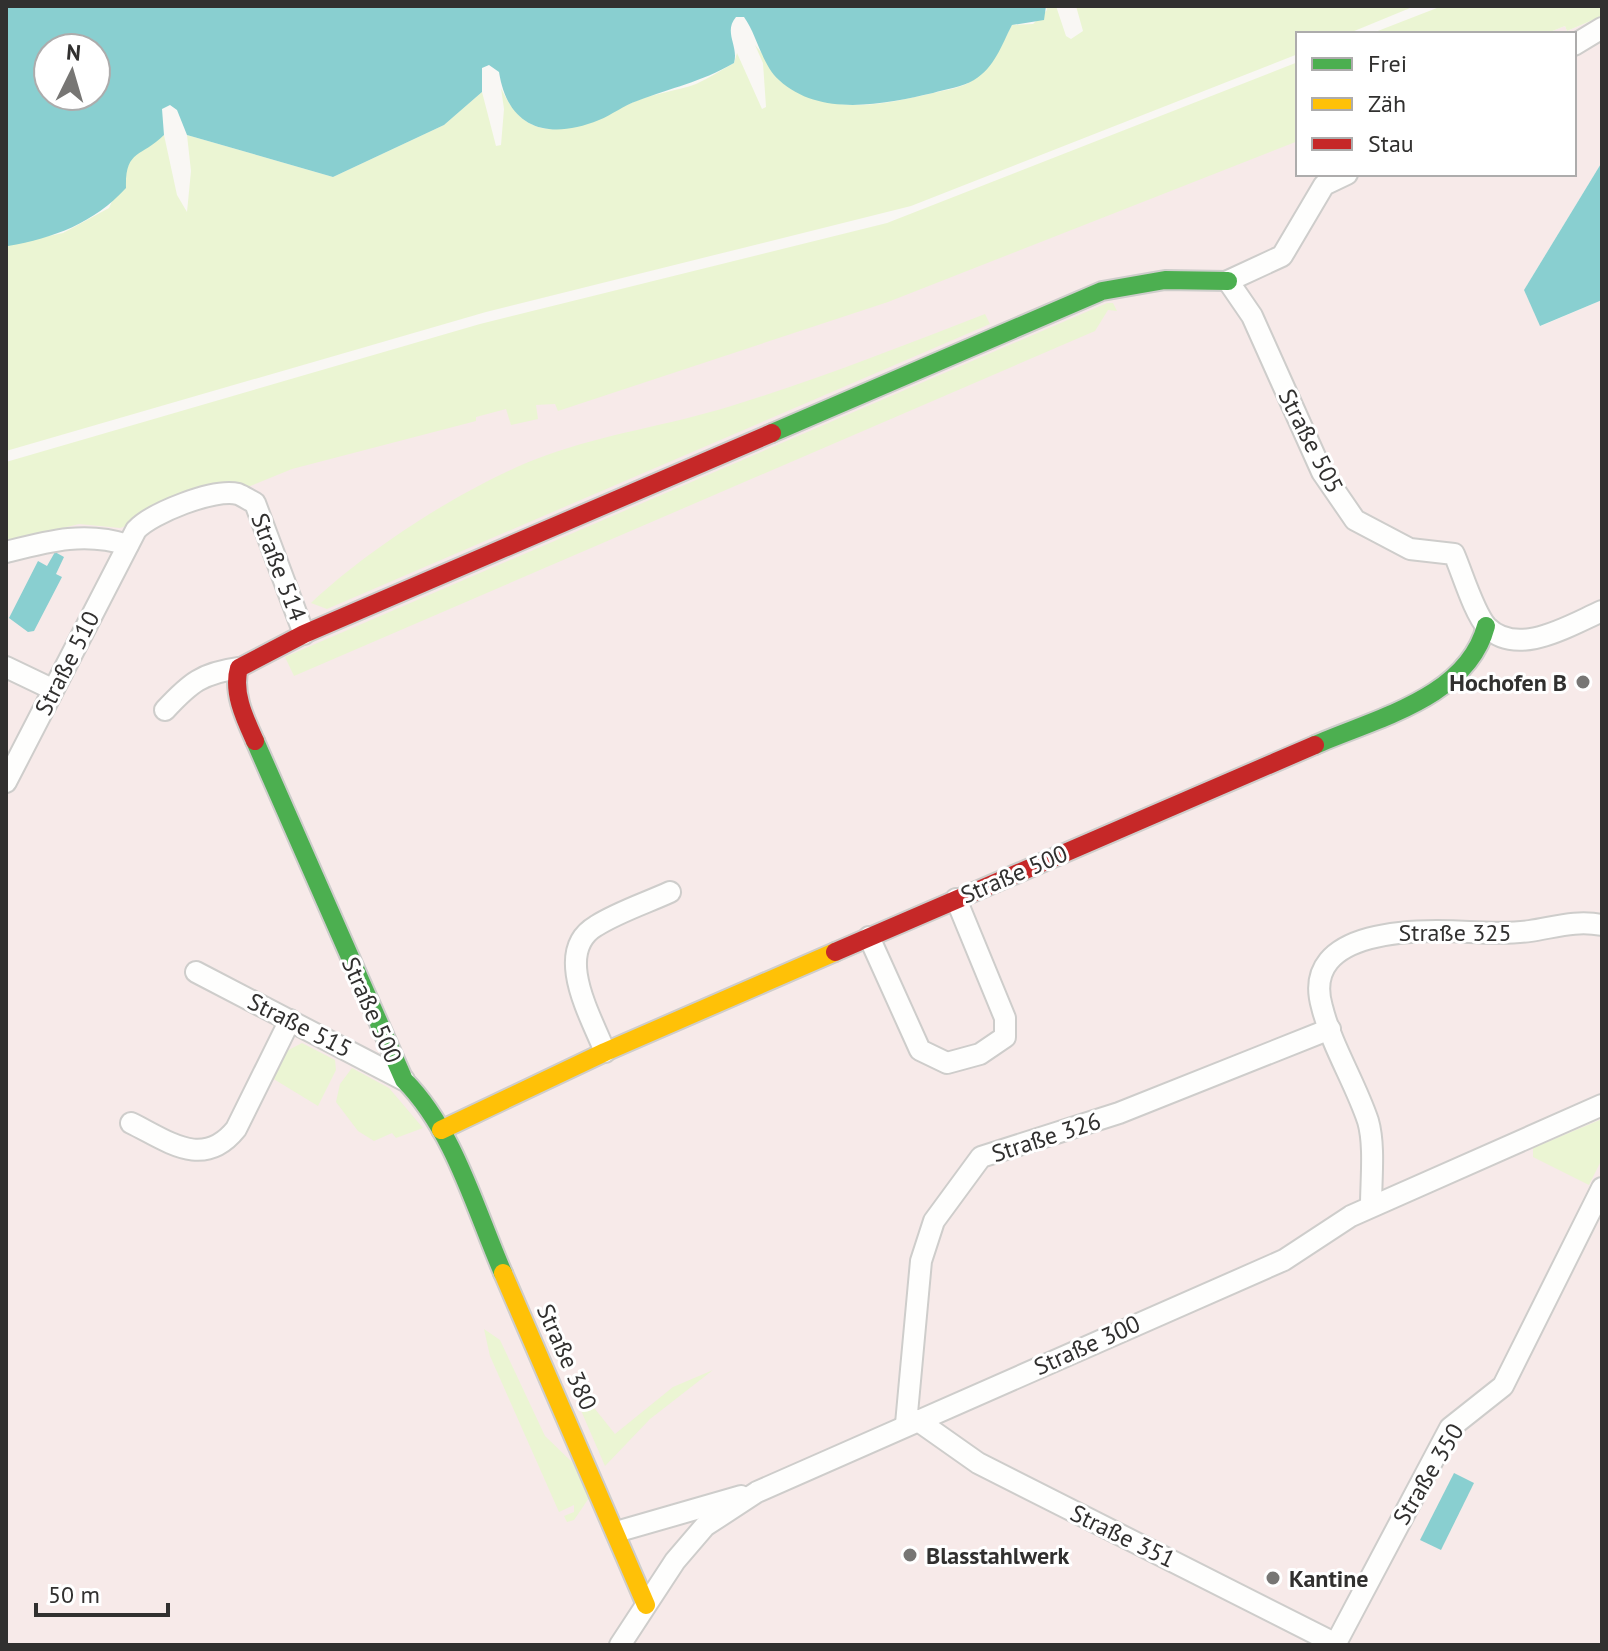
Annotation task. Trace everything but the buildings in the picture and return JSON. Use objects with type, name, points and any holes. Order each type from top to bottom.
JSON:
[{"type":"street","points":[[1576,44],[1602,28]]},
{"type":"street","points":[[165,710],[184,690],[210,672],[239,668],[304,634],[1102,291],[1148,281],[1196,277],[1228,281],[1282,256],[1324,185],[1343,176]]},
{"type":"street","name":"Straße 505","points":[[1228,281],[1252,316],[1333,490],[1355,520],[1410,549],[1454,554],[1486,626]]},
{"type":"street","name":"Straße 514","points":[[128,545],[143,523],[160,512],[225,493],[239,494],[255,503],[304,634]]},
{"type":"street","points":[[6,552],[67,537],[91,536],[128,545]]},
{"type":"street","name":"Straße 510","points":[[6,782],[128,545]]},
{"type":"street","points":[[1486,626],[1503,638],[1529,639],[1602,611]]},
{"type":"street","name":"Straße 500","points":[[239,668],[236,679],[243,715],[404,1080],[426,1102],[441,1130],[605,1052],[1430,695],[1464,673],[1481,647],[1486,626]]},
{"type":"street","points":[[6,667],[52,689]]},
{"type":"street","points":[[605,1052],[575,974],[578,948],[592,927],[670,892]]},
{"type":"street","points":[[869,937],[920,1050],[947,1063],[980,1054],[1005,1037],[1005,1018],[956,899]]},
{"type":"street","name":"Straße 325","points":[[1371,1206],[1369,1123],[1321,1006],[1320,984],[1327,965],[1348,947],[1386,932],[1433,929],[1526,932],[1581,920],[1602,925]]},
{"type":"street","name":"Straße 515","points":[[196,972],[404,1080]]},
{"type":"street","points":[[131,1123],[183,1148],[206,1151],[224,1143],[236,1129],[290,1020]]},
{"type":"street","name":"Straße 326","points":[[912,1422],[921,1261],[934,1221],[981,1157],[1119,1113],[1330,1029]]},
{"type":"street","name":"Straße 300","points":[[620,1645],[675,1561],[705,1526],[757,1492],[1284,1260],[1371,1206],[1602,1105]]},
{"type":"street","name":"Straße 380","points":[[441,1130],[646,1605]]},
{"type":"street","name":"Straße 350","points":[[1335,1644],[1450,1428],[1503,1386],[1602,1188]]},
{"type":"street","name":"Straße 351","points":[[912,1422],[978,1463],[1335,1644]]},
{"type":"street","points":[[616,1532],[670,1514],[757,1492]]},
{"type":"shaded area","points":[[1602,16],[1602,162],[1524,290],[1541,326],[1602,300],[1602,1645],[6,1645],[6,538],[1296,131],[1296,176],[1576,176],[1576,32],[1550,32],[1565,26],[1567,31]]},
{"type":"green space","points":[[1046,6],[1056,6],[1066,36],[1071,39],[1083,31],[1076,6],[1415,6],[1352,32],[1296,32],[1296,55],[911,206],[486,312],[6,451],[6,245],[63,233],[109,208],[132,156],[164,135],[177,195],[187,212],[191,171],[187,135],[333,177],[444,125],[482,92],[496,146],[501,145],[504,109],[501,88],[514,110],[529,123],[545,129],[562,129],[643,98],[696,84],[734,63],[737,53],[762,109],[766,107],[763,63],[755,45],[779,77],[801,93],[833,103],[883,103],[969,83],[991,62],[1012,25],[1033,24],[1047,10]]},
{"type":"green space","points":[[1442,6],[1602,6],[1602,16],[1567,31],[1565,26],[1550,32],[1375,32]]},
{"type":"green space","points":[[1296,63],[1296,142],[888,302],[558,411],[555,404],[536,405],[538,419],[511,425],[506,409],[476,417],[476,421],[292,469],[243,489],[120,528],[79,524],[6,542],[6,462],[480,324],[887,223]]},
{"type":"green space","points":[[1113,303],[1117,311],[1108,310],[1095,331],[294,676],[285,657]]},
{"type":"green space","points":[[985,314],[990,324],[327,609],[311,603],[362,560],[422,518],[517,467],[614,435],[761,397]]},
{"type":"green space","points":[[302,1043],[335,1060],[336,1070],[318,1106],[272,1078],[281,1054]]},
{"type":"green space","points":[[352,1068],[389,1088],[423,1128],[396,1138],[392,1133],[374,1141],[358,1131],[336,1102],[340,1084]]},
{"type":"green space","points":[[1602,1119],[1602,1159],[1589,1185],[1533,1157],[1533,1148]]},
{"type":"green space","points":[[484,1329],[500,1340],[545,1436],[573,1463],[589,1498],[574,1520],[567,1522],[564,1516],[574,1512],[574,1505],[559,1512],[490,1356]]},
{"type":"green space","points":[[713,1370],[650,1419],[605,1466],[573,1392],[583,1394],[615,1434],[673,1387]]},
{"type":"water","points":[[6,6],[1046,6],[1044,20],[1012,25],[992,62],[974,80],[933,93],[874,104],[833,104],[795,92],[773,74],[744,17],[736,17],[732,23],[734,63],[581,126],[548,129],[522,118],[504,92],[499,72],[489,65],[482,68],[482,92],[444,125],[333,177],[187,135],[177,110],[170,105],[162,109],[164,135],[132,160],[126,175],[126,188],[87,220],[41,238],[8,246]]},
{"type":"water","points":[[1602,162],[1602,300],[1540,326],[1524,290]]},
{"type":"water","points":[[55,552],[64,557],[56,574],[62,577],[34,631],[28,632],[9,618],[38,561],[47,566]]},
{"type":"water","points":[[1454,1473],[1474,1483],[1441,1550],[1420,1540]]},
{"type":"traffic: fast","points":[[772,433],[1102,291],[1165,280],[1228,281]]},
{"type":"traffic: fast","points":[[1315,745],[1391,714],[1440,688],[1460,671],[1476,651],[1486,626]]},
{"type":"traffic: fast","points":[[255,741],[404,1080],[437,1122],[450,1146],[503,1273]]},
{"type":"traffic: slow","points":[[441,1130],[605,1052],[835,952]]},
{"type":"traffic: slow","points":[[503,1273],[646,1605]]},
{"type":"traffic: jam","points":[[255,741],[238,696],[239,668],[304,634],[772,433]]},
{"type":"traffic: jam","points":[[835,952],[1315,745]]},
{"type":"place","name":"Hochofen B","points":[[1583,682]]},
{"type":"place","name":"Blasstahlwerk","points":[[910,1555]]},
{"type":"place","name":"Kantine","points":[[1273,1578]]}]
